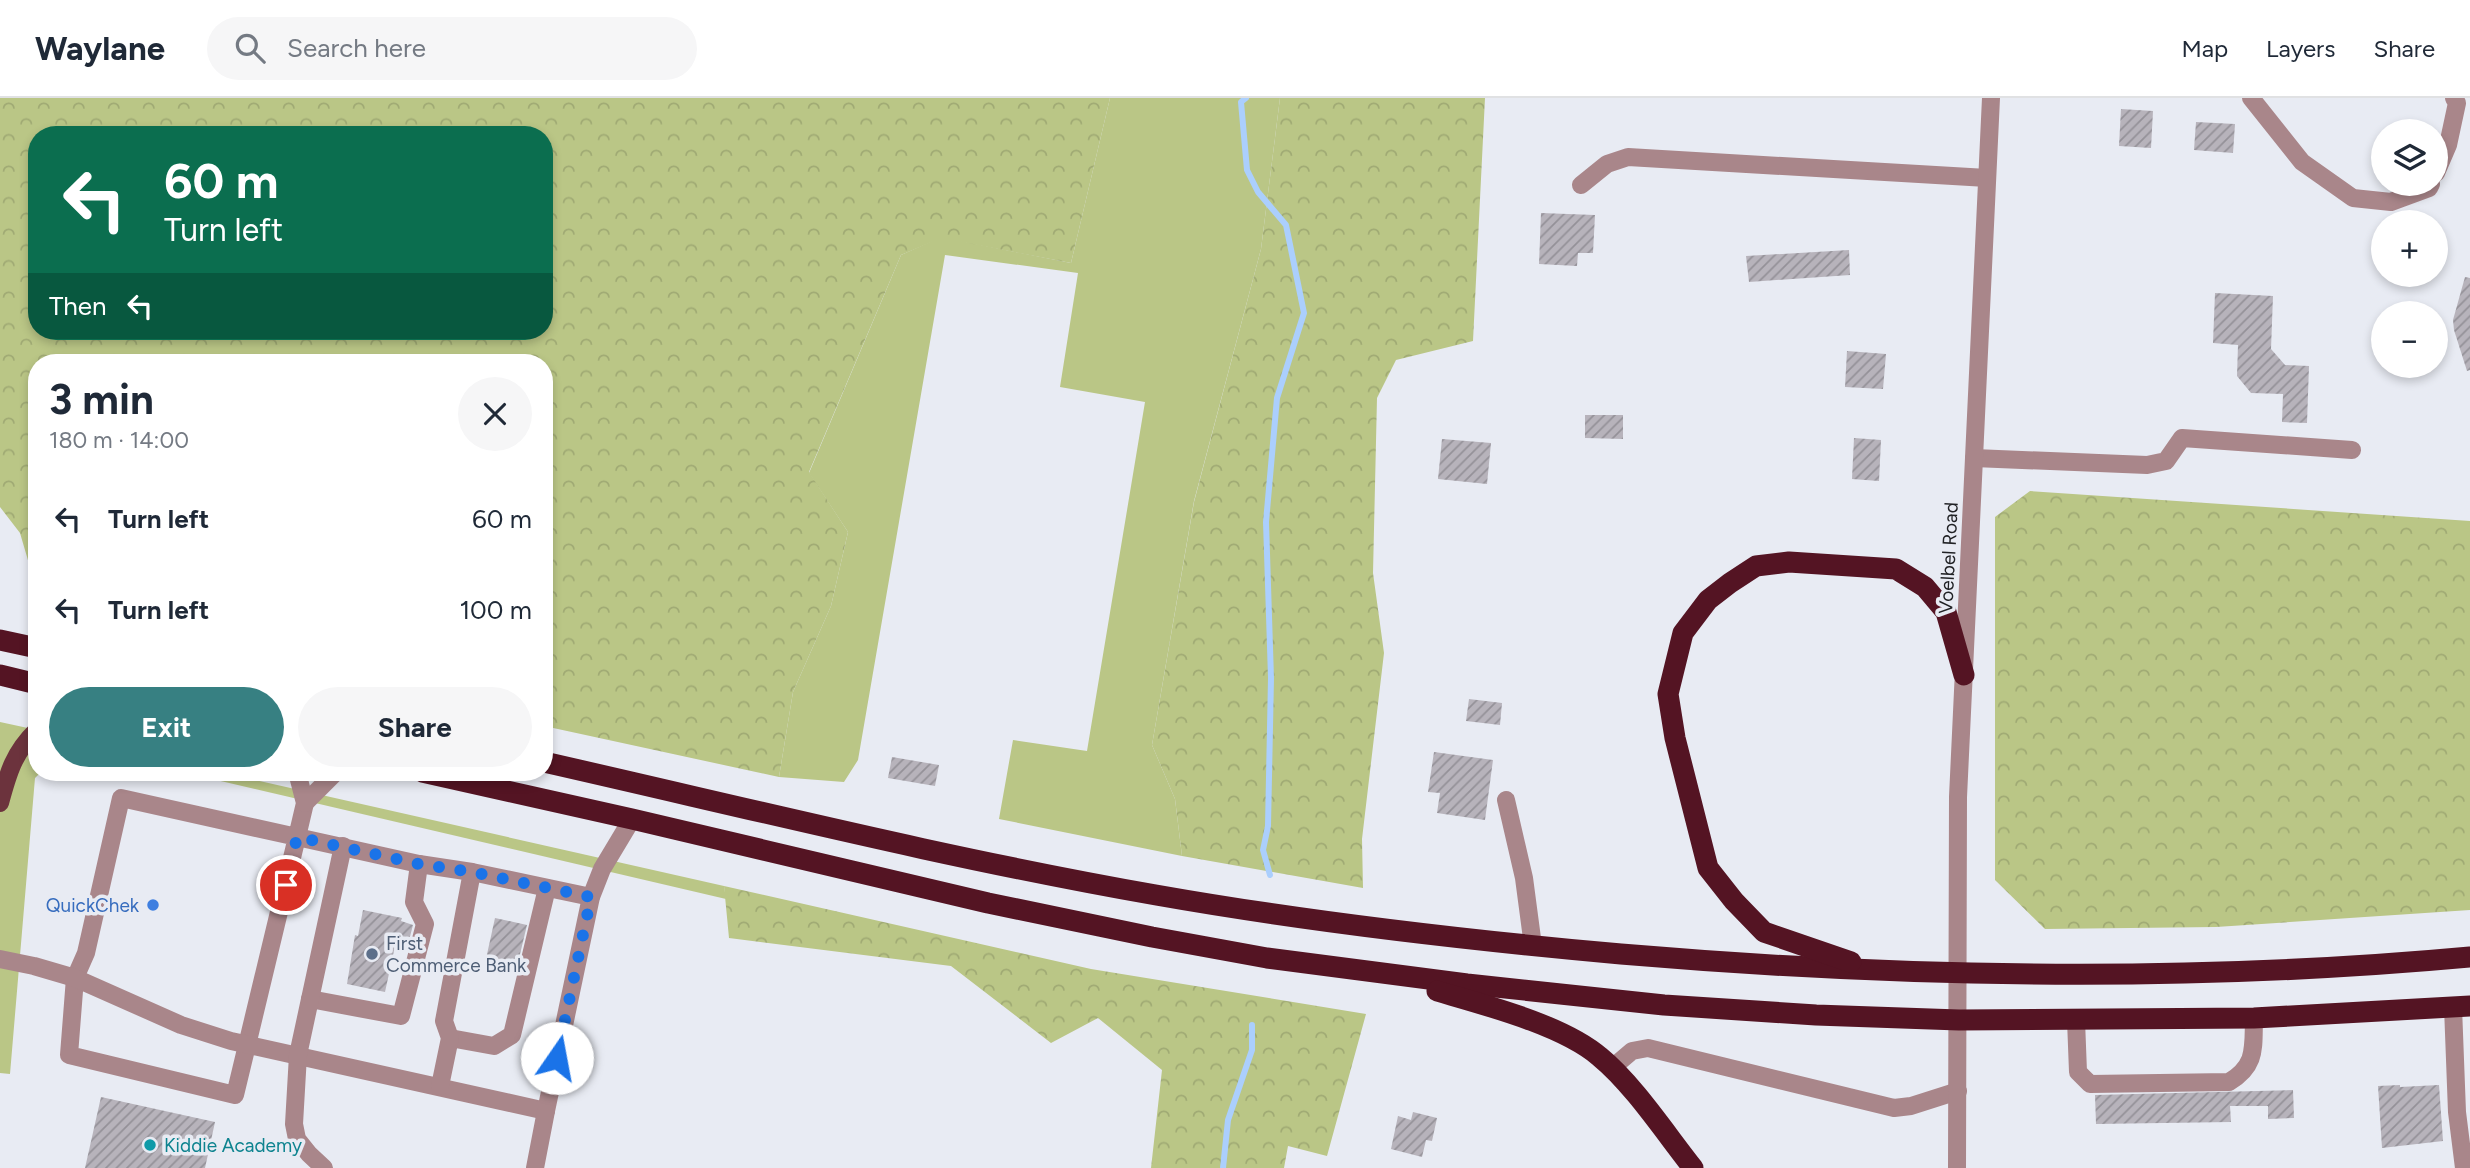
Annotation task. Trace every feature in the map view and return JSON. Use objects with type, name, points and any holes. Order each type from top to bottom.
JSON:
[{"type":"highway","points":[[1873,970],[1764,932],[1734,901],[1708,868],[1675,738],[1668,694],[1683,632],[1708,600],[1756,566],[1789,562],[1896,569],[1926,587],[1946,612],[1964,675]]},
{"type":"highway","points":[[0,640],[28,646]]},
{"type":"highway","points":[[0,675],[28,682]]},
{"type":"highway","points":[[553,764],[955,855],[1130,890],[1241,909],[1533,946],[1764,965],[1958,974],[2270,971],[2470,957]]},
{"type":"highway","points":[[462,781],[1043,915],[1267,958],[1664,1005],[1816,1015],[1959,1020],[2255,1018],[2462,1006]]},
{"type":"highway","points":[[1371,972],[1490,1006],[1573,1038],[1601,1057],[1693,1168]]},
{"type":"main road","points":[[0,803],[8,775],[22,744],[28,738]]},
{"type":"street","name":"Voelbel Road","points":[[1957,1168],[1958,797],[1991,98]]},
{"type":"street","points":[[2251,98],[2302,162],[2353,198],[2391,202],[2408,196]]},
{"type":"street","points":[[2448,145],[2457,103],[2454,98]]},
{"type":"street","points":[[1581,185],[1607,164],[1628,157],[1987,178]]},
{"type":"street","points":[[1974,458],[2147,466],[2166,461],[2182,438],[2352,450]]},
{"type":"street","points":[[299,781],[305,803],[297,837],[235,1095],[69,1055],[75,978],[86,953],[121,797],[297,837],[343,846],[419,864],[472,872],[591,897]]},
{"type":"street","points":[[305,803],[327,781]]},
{"type":"street","points":[[1506,800],[1524,877],[1533,946]]},
{"type":"street","points":[[534,1168],[591,897],[602,869],[632,819]]},
{"type":"street","points":[[324,1168],[297,1139],[294,1124],[298,1055],[343,846]]},
{"type":"street","points":[[310,999],[401,1016],[425,924],[414,902],[419,864]]},
{"type":"street","points":[[440,1086],[450,1038],[444,1021],[472,872]]},
{"type":"street","points":[[450,1038],[494,1046],[513,1035],[547,888]]},
{"type":"street","points":[[0,959],[75,978],[181,1026],[247,1045],[546,1111]]},
{"type":"street","points":[[2462,1006],[2457,1112],[2464,1168]]},
{"type":"street","points":[[2077,1020],[2078,1072],[2090,1084],[2229,1082],[2243,1073],[2252,1056],[2255,1018]]},
{"type":"street","points":[[1612,1069],[1632,1051],[1648,1048],[1894,1108],[1911,1106],[1958,1091]]},
{"type":"green space","points":[[0,98],[1110,98],[1071,263],[941,238],[901,255],[809,472],[848,532],[831,606],[793,692],[779,777],[553,728],[553,354],[28,354],[28,560],[20,533],[0,507]]},
{"type":"green space","points":[[1110,98],[1280,98],[1261,249],[1194,501],[1152,745],[1175,799],[1182,856],[999,819],[1013,740],[1087,751],[1145,402],[1060,387],[1078,273],[945,255],[858,760],[844,782],[779,777],[793,692],[831,606],[848,532],[809,473],[901,255],[941,237],[1071,263]]},
{"type":"green space","points":[[1280,98],[1485,98],[1473,341],[1396,360],[1377,398],[1373,573],[1384,653],[1362,839],[1363,888],[1182,856],[1175,799],[1152,745],[1194,502],[1261,249]]},
{"type":"green space","points":[[2030,491],[2470,521],[2470,910],[2216,927],[2045,929],[1995,880],[1995,517]]},
{"type":"green space","points":[[0,722],[28,728],[28,781],[35,781],[10,1074],[0,1073]]},
{"type":"green space","points":[[221,781],[260,781],[724,886],[726,899]]},
{"type":"green space","points":[[724,886],[1091,969],[1366,1014],[1327,1156],[1288,1146],[1284,1168],[1151,1168],[1162,1070],[1098,1018],[1051,1043],[951,966],[729,938]]},
{"type":"building","points":[[2121,109],[2153,111],[2151,148],[2119,146]]},
{"type":"building","points":[[2196,122],[2235,124],[2233,153],[2194,150]]},
{"type":"building","points":[[1541,213],[1595,215],[1593,253],[1578,253],[1577,266],[1539,264]]},
{"type":"building","points":[[1849,250],[1850,275],[1749,282],[1746,256]]},
{"type":"building","points":[[2465,277],[2470,278],[2470,370],[2467,371],[2453,320]]},
{"type":"building","points":[[2215,293],[2273,296],[2271,349],[2285,365],[2309,366],[2307,423],[2282,422],[2283,394],[2251,393],[2237,376],[2238,345],[2213,343]]},
{"type":"building","points":[[1847,351],[1886,354],[1883,389],[1845,387]]},
{"type":"building","points":[[1585,415],[1623,415],[1623,439],[1585,438]]},
{"type":"building","points":[[1854,438],[1881,440],[1879,481],[1852,479]]},
{"type":"building","points":[[1442,439],[1491,443],[1487,484],[1438,479]]},
{"type":"building","points":[[1469,699],[1502,703],[1500,725],[1466,721]]},
{"type":"building","points":[[1434,752],[1493,760],[1485,820],[1437,813],[1440,793],[1428,792]]},
{"type":"building","points":[[892,757],[939,765],[935,786],[888,778]]},
{"type":"building","name":"First Commerce Bank","points":[[363,910],[402,918],[401,921],[413,925],[407,948],[395,946],[385,992],[347,984],[355,935],[358,936]]},
{"type":"building","points":[[495,918],[527,925],[515,975],[484,968]]},
{"type":"building","points":[[2439,1085],[2443,1141],[2382,1148],[2378,1086]]},
{"type":"building","points":[[2293,1090],[2294,1118],[2268,1119],[2268,1106],[2230,1106],[2231,1122],[2096,1124],[2095,1095]]},
{"type":"building","name":"Kiddie Academy","points":[[101,1097],[215,1122],[205,1168],[85,1168]]},
{"type":"building","points":[[1413,1112],[1437,1118],[1432,1141],[1426,1140],[1422,1157],[1391,1149],[1398,1116],[1411,1120]]},
{"type":"waterway","points":[[1246,98],[1241,102],[1247,170],[1258,192],[1286,225],[1304,313],[1277,398],[1266,522],[1271,678],[1268,826],[1263,850],[1270,875]]},
{"type":"waterway","points":[[1223,1168],[1228,1120],[1252,1050],[1252,1025]]},
{"type":"place","name":"QuickChek","points":[[153,905]]},
{"type":"place","name":"First Commerce Bank","points":[[372,954]]},
{"type":"place","name":"Kiddie Academy","points":[[150,1145]]},
{"type":"route","points":[[286,885],[297,837],[591,897],[557,1058]]}]
